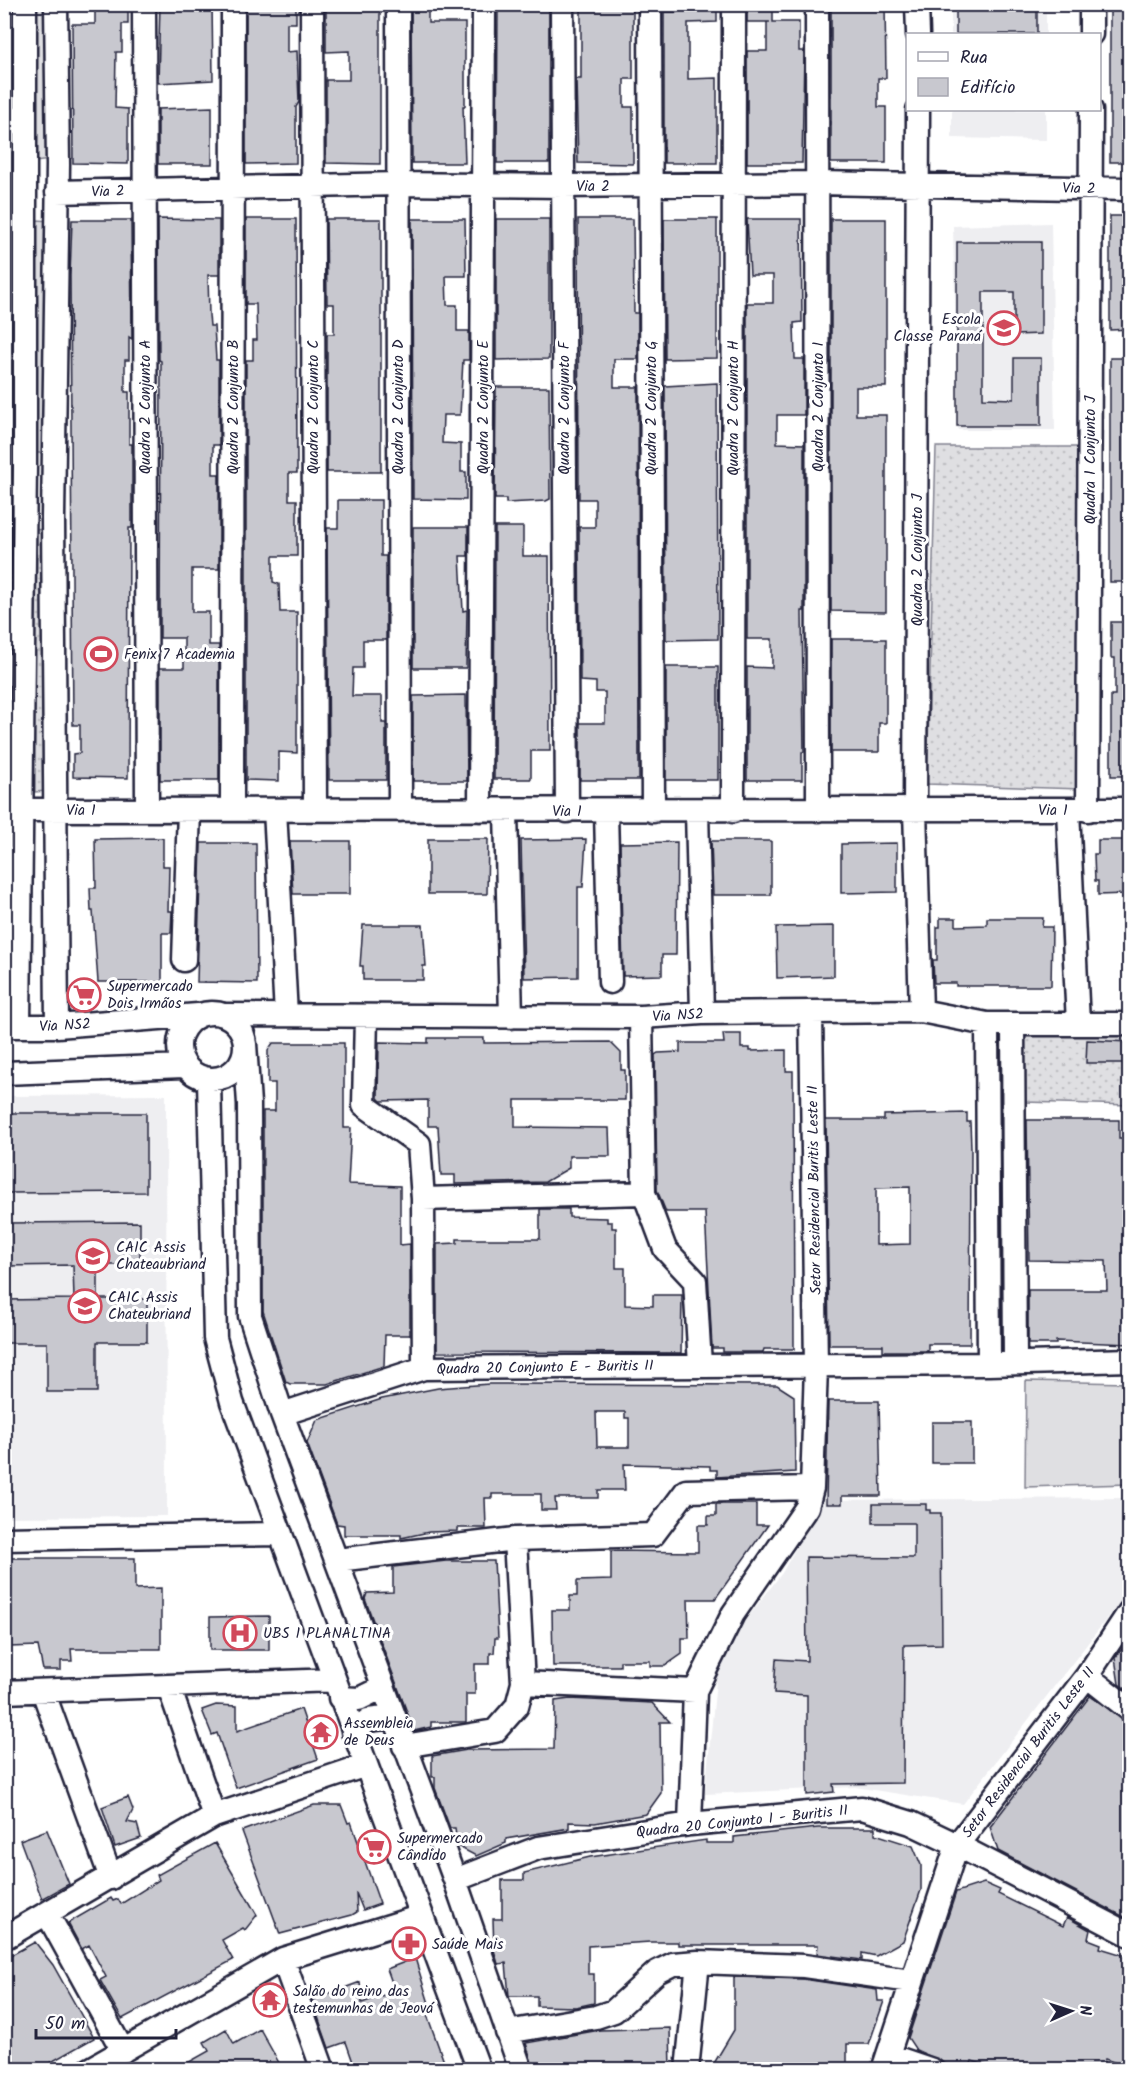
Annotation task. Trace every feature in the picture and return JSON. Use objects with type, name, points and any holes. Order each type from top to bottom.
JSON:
[{"type":"street","points":[[12,1026],[19,977],[12,810],[25,466],[14,191],[25,4]]},
{"type":"street","points":[[56,4],[57,192],[53,518],[57,1026]]},
{"type":"street","name":"Quadra 2 Conjunto A","points":[[144,4],[147,810]]},
{"type":"street","name":"Quadra 2 Conjunto B","points":[[232,810],[233,4]]},
{"type":"street","name":"Quadra 2 Conjunto C","points":[[312,4],[315,810]]},
{"type":"street","name":"Quadra 2 Conjunto D","points":[[398,4],[400,810]]},
{"type":"street","name":"Quadra 2 Conjunto E","points":[[480,810],[484,4]]},
{"type":"street","name":"Quadra 2 Conjunto F","points":[[562,4],[567,811]]},
{"type":"street","name":"Quadra 2 Conjunto G","points":[[650,4],[653,811]]},
{"type":"street","name":"Quadra 2 Conjunto H","points":[[733,811],[734,4]]},
{"type":"street","name":"Quadra 2 Conjunto I","points":[[817,4],[818,810]]},
{"type":"street","points":[[917,4],[918,33]]},
{"type":"street","points":[[1091,4],[1091,33]]},
{"type":"street","name":"Quadra 2 Conjunto J","points":[[918,111],[915,810],[921,1011]]},
{"type":"street","name":"Quadra 1 Conjunto J","points":[[1078,1024],[1078,810],[1091,111]]},
{"type":"street","points":[[14,191],[40,176],[49,180],[57,192]]},
{"type":"street","name":"Via 2","points":[[57,192],[398,184],[650,186],[734,183],[1130,189]]},
{"type":"street","points":[[25,466],[40,473],[46,472],[54,462]]},
{"type":"street","points":[[24,514],[40,509],[53,518]]},
{"type":"street","name":"Via 1","points":[[12,810],[1130,809]]},
{"type":"street","points":[[184,960],[189,810]]},
{"type":"street","points":[[274,810],[286,1015]]},
{"type":"street","points":[[506,811],[511,1017]]},
{"type":"street","points":[[606,811],[610,982]]},
{"type":"street","points":[[697,811],[702,1013]]},
{"type":"street","points":[[19,977],[56,975]]},
{"type":"street","name":"Via NS2","points":[[226,1016],[641,1017],[702,1013],[921,1011],[987,1024],[1130,1024]]},
{"type":"street","points":[[245,1044],[243,1058],[235,1070],[223,1078],[210,1080],[195,1076],[184,1066],[179,1055],[178,1042],[188,1022],[198,1015],[207,1013],[226,1016],[242,1032],[245,1044],[249,1104],[250,1316],[282,1414],[455,1880],[521,2070]]},
{"type":"street","name":"Setor Residencial Buritis Leste II","points":[[690,1824],[695,1691],[733,1614],[807,1507],[812,1488],[816,1366],[811,1013]]},
{"type":"street","name":"Via NS2","points":[[12,1026],[57,1026],[198,1015]]},
{"type":"street","points":[[366,1017],[364,1105],[418,1144],[423,1199],[424,1368]]},
{"type":"street","points":[[641,1017],[644,1193],[665,1249],[695,1281],[700,1365]]},
{"type":"street","points":[[987,1024],[989,1364]]},
{"type":"street","points":[[1013,1024],[1015,1363]]},
{"type":"street","points":[[4,1073],[184,1066]]},
{"type":"street","points":[[210,1080],[215,1338],[232,1402],[479,2070]]},
{"type":"street","points":[[423,1199],[644,1193]]},
{"type":"street","points":[[816,1366],[1130,1360]]},
{"type":"street","name":"Quadra 20 Conjunto E - Buritis II","points":[[282,1414],[424,1368],[816,1366]]},
{"type":"street","points":[[337,1560],[515,1539],[653,1535],[686,1491],[812,1488]]},
{"type":"street","points":[[4,1539],[281,1534]]},
{"type":"street","points":[[404,1746],[495,1731],[517,1706],[523,1683],[515,1539]]},
{"type":"street","name":"Setor Residencial Buritis Leste II","points":[[886,2062],[957,1845],[1087,1676],[1130,1611]]},
{"type":"street","points":[[1087,1676],[1130,1710]]},
{"type":"street","points":[[523,1683],[695,1691]]},
{"type":"street","points":[[4,1692],[169,1687],[337,1689],[359,1698],[383,1687]]},
{"type":"street","points":[[169,1687],[214,1816]]},
{"type":"street","points":[[43,1691],[111,1878]]},
{"type":"street","points":[[353,1732],[368,1720],[393,1717]]},
{"type":"street","points":[[4,1938],[48,1915],[214,1816],[366,1765]]},
{"type":"street","name":"Quadra 20 Conjunto I - Buritis II","points":[[455,1880],[538,1848],[690,1824],[862,1808],[911,1823],[1130,1935]]},
{"type":"street","points":[[48,1915],[123,2051]]},
{"type":"street","points":[[89,2070],[283,1959],[422,1916]]},
{"type":"street","points":[[283,1959],[322,2070]]},
{"type":"street","points":[[507,2032],[596,2017],[614,2011],[657,1972],[673,1964],[698,1962],[804,1966],[911,1981]]},
{"type":"street","points":[[687,2070],[698,1962]]},
{"type":"street","points":[[886,2062],[932,2070]]},
{"type":"shaded area","points":[[33,5],[46,5],[50,160],[35,162]]},
{"type":"shaded area","points":[[951,5],[1046,5],[1046,33],[951,33]]},
{"type":"shaded area","points":[[952,111],[1046,111],[1046,140],[952,138]]},
{"type":"shaded area","points":[[36,220],[52,221],[48,453],[34,453]]},
{"type":"shaded area","name":"Escola Classe Paraná","points":[[1051,223],[1055,430],[958,430],[953,226]]},
{"type":"shaded area","points":[[936,447],[1082,447],[1081,789],[927,784]]},
{"type":"shaded area","points":[[48,529],[47,791],[35,792],[32,530]]},
{"type":"shaded area","points":[[1129,1032],[1129,1105],[1025,1102],[1024,1034]]},
{"type":"shaded area","name":"CAIC Assis Chateubriand","points":[[166,1095],[167,1516],[5,1517],[4,1096]]},
{"type":"shaded area","points":[[1026,1381],[1129,1383],[1129,1484],[1025,1487]]},
{"type":"shaded area","points":[[1129,1498],[1129,1590],[963,1804],[855,1787],[705,1794],[717,1671],[739,1629],[782,1573],[823,1500]]},
{"type":"building","points":[[95,4],[128,4],[128,24],[122,24],[122,52],[116,52],[115,108],[128,109],[128,164],[73,163],[72,24],[95,24]]},
{"type":"building","points":[[160,4],[212,4],[213,80],[158,83]]},
{"type":"building","points":[[246,4],[296,4],[296,23],[287,23],[287,52],[297,51],[299,102],[296,107],[296,163],[246,164]]},
{"type":"building","points":[[326,4],[380,4],[380,164],[326,163],[326,80],[349,80],[349,51],[326,52]]},
{"type":"building","points":[[411,4],[428,4],[428,23],[465,23],[465,106],[463,106],[465,163],[412,163]]},
{"type":"building","points":[[498,4],[549,4],[549,163],[497,163]]},
{"type":"building","points":[[581,4],[633,4],[633,79],[624,79],[624,107],[633,107],[633,164],[578,163],[576,79],[581,79]]},
{"type":"building","points":[[677,4],[717,4],[717,22],[688,23],[688,79],[717,78],[717,163],[664,163],[664,12],[677,12]]},
{"type":"building","points":[[747,4],[773,4],[773,22],[799,22],[799,51],[804,51],[802,163],[747,163],[747,51],[767,51],[767,22],[747,22]]},
{"type":"building","points":[[831,4],[885,4],[886,78],[878,78],[878,107],[886,107],[886,163],[831,163]]},
{"type":"building","points":[[956,4],[1037,4],[1037,33],[956,33]]},
{"type":"building","points":[[1110,4],[1130,4],[1130,162],[1110,162]]},
{"type":"building","points":[[212,107],[212,164],[158,164],[158,109]]},
{"type":"building","points":[[1110,216],[1130,216],[1130,329],[1110,330]]},
{"type":"building","points":[[158,219],[219,220],[219,275],[208,275],[210,326],[214,326],[216,360],[219,360],[219,445],[213,445],[213,474],[219,474],[219,569],[192,569],[192,612],[209,612],[209,645],[219,645],[219,780],[160,780],[160,668],[184,668],[184,638],[160,638],[161,361],[159,360]]},
{"type":"building","points":[[246,219],[296,219],[297,473],[289,473],[289,500],[297,500],[297,556],[273,556],[273,582],[279,584],[280,612],[297,612],[297,753],[279,752],[279,781],[246,780],[246,360],[253,360],[253,340],[257,340],[256,304],[246,304]]},
{"type":"building","points":[[326,219],[381,219],[381,472],[327,472],[327,334],[334,334],[334,304],[327,304]]},
{"type":"building","points":[[412,219],[465,219],[466,276],[446,276],[447,305],[457,305],[457,331],[469,331],[469,360],[463,360],[460,415],[443,415],[442,443],[461,444],[461,472],[466,472],[466,500],[413,499]]},
{"type":"building","points":[[496,219],[549,219],[549,359],[496,360]]},
{"type":"building","points":[[578,219],[633,219],[634,313],[638,313],[638,359],[614,359],[614,387],[638,387],[639,780],[580,780],[580,723],[605,723],[605,692],[596,692],[596,682],[580,681],[579,527],[595,527],[595,499],[579,499]]},
{"type":"building","points":[[664,219],[717,219],[717,358],[665,359]]},
{"type":"building","points":[[747,219],[801,219],[802,322],[794,323],[795,359],[804,359],[804,415],[777,415],[777,443],[804,444],[804,611],[802,611],[804,752],[802,752],[802,780],[747,780],[747,667],[772,668],[772,639],[747,639],[747,303],[773,303],[773,275],[750,275]]},
{"type":"building","points":[[831,219],[886,219],[886,387],[856,387],[856,415],[886,415],[886,612],[831,611]]},
{"type":"building","points":[[72,220],[131,220],[132,339],[129,337],[129,360],[125,360],[125,392],[129,392],[129,444],[132,444],[132,528],[129,528],[128,778],[73,777],[73,754],[80,753],[80,725],[73,725],[70,276]]},
{"type":"building","points":[[957,242],[1041,242],[1041,334],[1014,335],[1014,292],[983,292],[983,398],[1014,399],[1014,358],[1041,358],[1041,426],[957,426]]},
{"type":"building","points":[[1110,358],[1130,358],[1130,582],[1110,582]]},
{"type":"building","points":[[717,383],[718,639],[666,640],[665,386]]},
{"type":"building","points":[[496,387],[549,387],[550,499],[546,501],[506,503],[506,499],[495,499]]},
{"type":"building","points":[[338,500],[381,500],[381,556],[386,556],[386,640],[363,640],[363,668],[353,668],[352,696],[382,696],[382,723],[386,723],[386,780],[329,780],[327,528],[338,528]]},
{"type":"building","points":[[413,527],[468,527],[468,556],[460,556],[463,611],[467,610],[466,668],[413,668]]},
{"type":"building","points":[[495,527],[523,527],[523,556],[549,556],[550,751],[531,751],[531,779],[494,779]]},
{"type":"building","points":[[1111,622],[1130,622],[1130,776],[1111,776],[1111,695],[1115,695],[1115,658],[1111,658]]},
{"type":"building","points":[[831,639],[886,639],[886,723],[879,723],[879,752],[831,752]]},
{"type":"building","points":[[666,667],[718,667],[718,780],[666,780]]},
{"type":"building","points":[[466,695],[467,781],[413,781],[413,696]]},
{"type":"building","points":[[163,838],[163,866],[169,866],[168,911],[172,911],[171,933],[162,933],[162,982],[98,982],[90,888],[96,888],[95,839]]},
{"type":"building","points":[[428,839],[488,839],[487,894],[428,894]]},
{"type":"building","points":[[586,839],[583,887],[578,887],[578,977],[524,978],[521,840]]},
{"type":"building","points":[[1098,840],[1124,840],[1125,852],[1130,852],[1130,882],[1125,882],[1125,894],[1098,895],[1094,854],[1098,854]]},
{"type":"building","points":[[290,841],[350,841],[350,894],[293,894]]},
{"type":"building","points":[[711,841],[771,841],[771,895],[713,895]]},
{"type":"building","points":[[677,842],[676,955],[662,955],[662,975],[623,976],[620,843]]},
{"type":"building","points":[[201,843],[256,843],[257,983],[197,982]]},
{"type":"building","points":[[897,843],[897,892],[841,893],[841,844]]},
{"type":"building","points":[[940,918],[956,918],[956,926],[987,925],[987,918],[1043,918],[1042,927],[1052,927],[1051,986],[956,986],[956,983],[934,983],[933,960],[937,960],[937,927],[940,927]]},
{"type":"building","points":[[363,925],[423,925],[426,966],[423,966],[423,980],[363,980],[363,966],[360,966]]},
{"type":"building","points":[[834,926],[834,976],[777,978],[776,927]]},
{"type":"building","points":[[723,1034],[741,1034],[741,1048],[750,1048],[750,1051],[786,1050],[786,1071],[793,1071],[794,1349],[723,1352],[723,1348],[712,1348],[705,1212],[666,1212],[657,1190],[655,1055],[680,1052],[680,1043],[724,1043]]},
{"type":"building","points":[[428,1038],[484,1038],[484,1043],[610,1042],[621,1053],[621,1070],[625,1070],[625,1100],[515,1100],[515,1127],[609,1128],[610,1156],[569,1156],[569,1168],[545,1182],[455,1184],[455,1175],[441,1175],[438,1126],[428,1126],[428,1100],[381,1101],[378,1098],[379,1042],[428,1043]]},
{"type":"building","points":[[1087,1040],[1130,1042],[1130,1058],[1124,1063],[1086,1063]]},
{"type":"building","points":[[273,1043],[344,1043],[344,1128],[351,1128],[348,1184],[400,1186],[400,1245],[410,1244],[410,1335],[385,1335],[384,1366],[327,1384],[290,1384],[286,1382],[263,1311],[263,1111],[275,1111],[275,1083],[268,1083],[268,1050]]},
{"type":"building","points":[[4,1113],[146,1113],[146,1192],[8,1193],[8,1189],[4,1189]]},
{"type":"building","points":[[967,1113],[967,1122],[970,1122],[971,1148],[970,1344],[928,1344],[928,1351],[883,1351],[883,1345],[829,1345],[826,1120],[884,1120],[884,1115]],"holes":[[[910,1187],[910,1244],[876,1245],[876,1188]]]},
{"type":"building","points":[[1027,1120],[1119,1120],[1119,1138],[1130,1138],[1130,1344],[1056,1341],[1056,1344],[1028,1344],[1028,1290],[1107,1290],[1106,1261],[1029,1260]]},
{"type":"building","points":[[540,1209],[569,1209],[569,1217],[607,1218],[607,1222],[612,1222],[612,1228],[616,1228],[616,1268],[625,1268],[625,1305],[653,1306],[653,1295],[682,1295],[681,1353],[437,1352],[437,1244],[457,1243],[457,1239],[540,1239]]},
{"type":"building","points":[[140,1222],[140,1265],[98,1265],[98,1299],[147,1299],[147,1342],[97,1342],[97,1392],[47,1392],[47,1343],[4,1343],[4,1300],[74,1299],[73,1265],[4,1266],[4,1223]]},
{"type":"building","points":[[489,1384],[777,1385],[794,1396],[795,1472],[717,1477],[717,1470],[710,1470],[710,1466],[624,1464],[625,1490],[598,1490],[598,1498],[555,1498],[556,1510],[541,1510],[541,1494],[492,1494],[492,1498],[485,1498],[486,1528],[457,1528],[457,1531],[429,1532],[401,1538],[401,1535],[344,1535],[344,1525],[337,1524],[307,1443],[317,1420],[382,1399],[438,1388]],"holes":[[[596,1412],[625,1412],[625,1418],[629,1418],[629,1447],[597,1447]]]},
{"type":"building","points":[[828,1401],[879,1401],[881,1496],[842,1496],[842,1504],[826,1504]]},
{"type":"building","points":[[932,1422],[972,1422],[972,1463],[932,1463]]},
{"type":"building","points":[[716,1504],[756,1504],[756,1525],[768,1525],[715,1599],[688,1599],[689,1638],[682,1638],[682,1654],[665,1666],[650,1666],[650,1661],[620,1661],[620,1666],[553,1666],[552,1610],[570,1610],[570,1596],[577,1596],[577,1581],[611,1580],[611,1551],[698,1552],[698,1525],[708,1525],[708,1516],[716,1516]]},
{"type":"building","points":[[873,1504],[926,1504],[926,1510],[930,1510],[930,1513],[941,1513],[942,1644],[904,1645],[903,1783],[833,1784],[834,1792],[807,1795],[807,1695],[774,1693],[776,1659],[807,1661],[806,1557],[914,1558],[914,1523],[873,1523]]},
{"type":"building","points":[[4,1558],[135,1558],[135,1589],[161,1588],[161,1649],[71,1649],[72,1661],[61,1661],[61,1670],[43,1670],[38,1646],[9,1647],[9,1645],[4,1645]]},
{"type":"building","points":[[446,1561],[494,1561],[498,1638],[495,1638],[494,1653],[490,1653],[490,1664],[475,1664],[475,1694],[466,1694],[466,1722],[431,1722],[431,1727],[414,1731],[365,1599],[367,1593],[393,1592],[393,1567]]},
{"type":"building","name":"UBS 1 PLANALTINA","points":[[269,1616],[269,1650],[210,1650],[210,1617]]},
{"type":"building","points":[[1130,1639],[1130,1692],[1119,1684],[1115,1658]]},
{"type":"building","points":[[1090,1696],[1130,1724],[1130,1920],[998,1851],[990,1827]]},
{"type":"building","points":[[570,1699],[652,1703],[670,1722],[660,1722],[661,1793],[646,1814],[595,1823],[569,1822],[569,1828],[506,1839],[506,1843],[476,1856],[457,1846],[455,1828],[450,1828],[435,1788],[435,1777],[432,1777],[432,1756],[467,1750],[554,1749],[555,1701]]},
{"type":"building","points":[[216,1705],[237,1706],[237,1731],[301,1709],[318,1759],[236,1788],[217,1733],[212,1735],[202,1710]]},
{"type":"building","points":[[128,1797],[133,1810],[127,1822],[137,1824],[141,1838],[115,1847],[102,1807]]},
{"type":"building","points":[[314,1805],[341,1805],[348,1823],[351,1822],[380,1904],[363,1910],[356,1893],[357,1912],[352,1915],[280,1934],[242,1831]]},
{"type":"building","points":[[818,1828],[875,1828],[875,1834],[913,1846],[921,1865],[921,1890],[903,1941],[876,1956],[862,1953],[862,1960],[817,1954],[818,1945],[678,1945],[678,1942],[650,1942],[588,1946],[588,1974],[594,1974],[594,2003],[576,2007],[537,2006],[537,1996],[509,1996],[506,1963],[498,1964],[494,1950],[493,1919],[502,1919],[502,1880],[524,1880],[524,1873],[590,1857],[706,1840],[706,1843],[734,1843],[734,1837]]},
{"type":"building","points":[[47,1830],[69,1884],[42,1899],[20,1840]]},
{"type":"building","points":[[215,1843],[257,1915],[245,1930],[243,1928],[222,1940],[233,1960],[122,2019],[100,1980],[106,1977],[89,1945],[82,1949],[68,1923],[111,1898],[113,1901],[118,1899],[121,1904],[159,1880],[157,1875]]},
{"type":"building","points":[[984,1883],[1000,1890],[998,1894],[1063,1926],[1067,1917],[1090,1930],[1088,1939],[1101,1944],[1100,1948],[1130,1957],[1130,2068],[1105,2059],[1101,2070],[1000,2070],[972,2061],[969,2070],[959,2070],[916,2050],[908,2038],[956,1892]]},
{"type":"building","points":[[35,1942],[53,1965],[94,2038],[37,2070],[4,2070],[4,1959]]},
{"type":"building","points":[[415,1958],[431,2010],[426,2012],[447,2070],[363,2070],[361,2063],[354,2065],[346,2042],[329,2048],[312,2000],[360,1982],[362,2003],[395,1991],[387,1969]]},
{"type":"building","points":[[734,1977],[803,1979],[877,1990],[878,2001],[884,2001],[869,2044],[847,2044],[847,2070],[710,2070],[734,2030]]},
{"type":"building","points":[[670,2028],[671,2070],[534,2070],[526,2043],[600,2030]]},
{"type":"building","points":[[226,2029],[234,2044],[260,2029],[283,2070],[175,2070],[209,2051],[204,2042]]},
{"type":"place","name":"Escola Classe Paraná","points":[[1004,328]]},
{"type":"place","name":"Fenix 7 Academia","points":[[101,654]]},
{"type":"place","name":"Supermercado Dois Irmãos","points":[[84,995]]},
{"type":"place","name":"CAIC Assis Chateaubriand","points":[[93,1256]]},
{"type":"place","name":"CAIC Assis Chateubriand","points":[[85,1306]]},
{"type":"place","name":"UBS 1 PLANALTINA","points":[[240,1633]]},
{"type":"place","name":"Assembleia de Deus","points":[[321,1732]]},
{"type":"place","name":"Supermercado Cândido","points":[[374,1847]]},
{"type":"place","name":"Saúde Mais","points":[[409,1944]]},
{"type":"place","name":"Salão do reino das testemunhas de Jeová","points":[[270,2000]]}]
